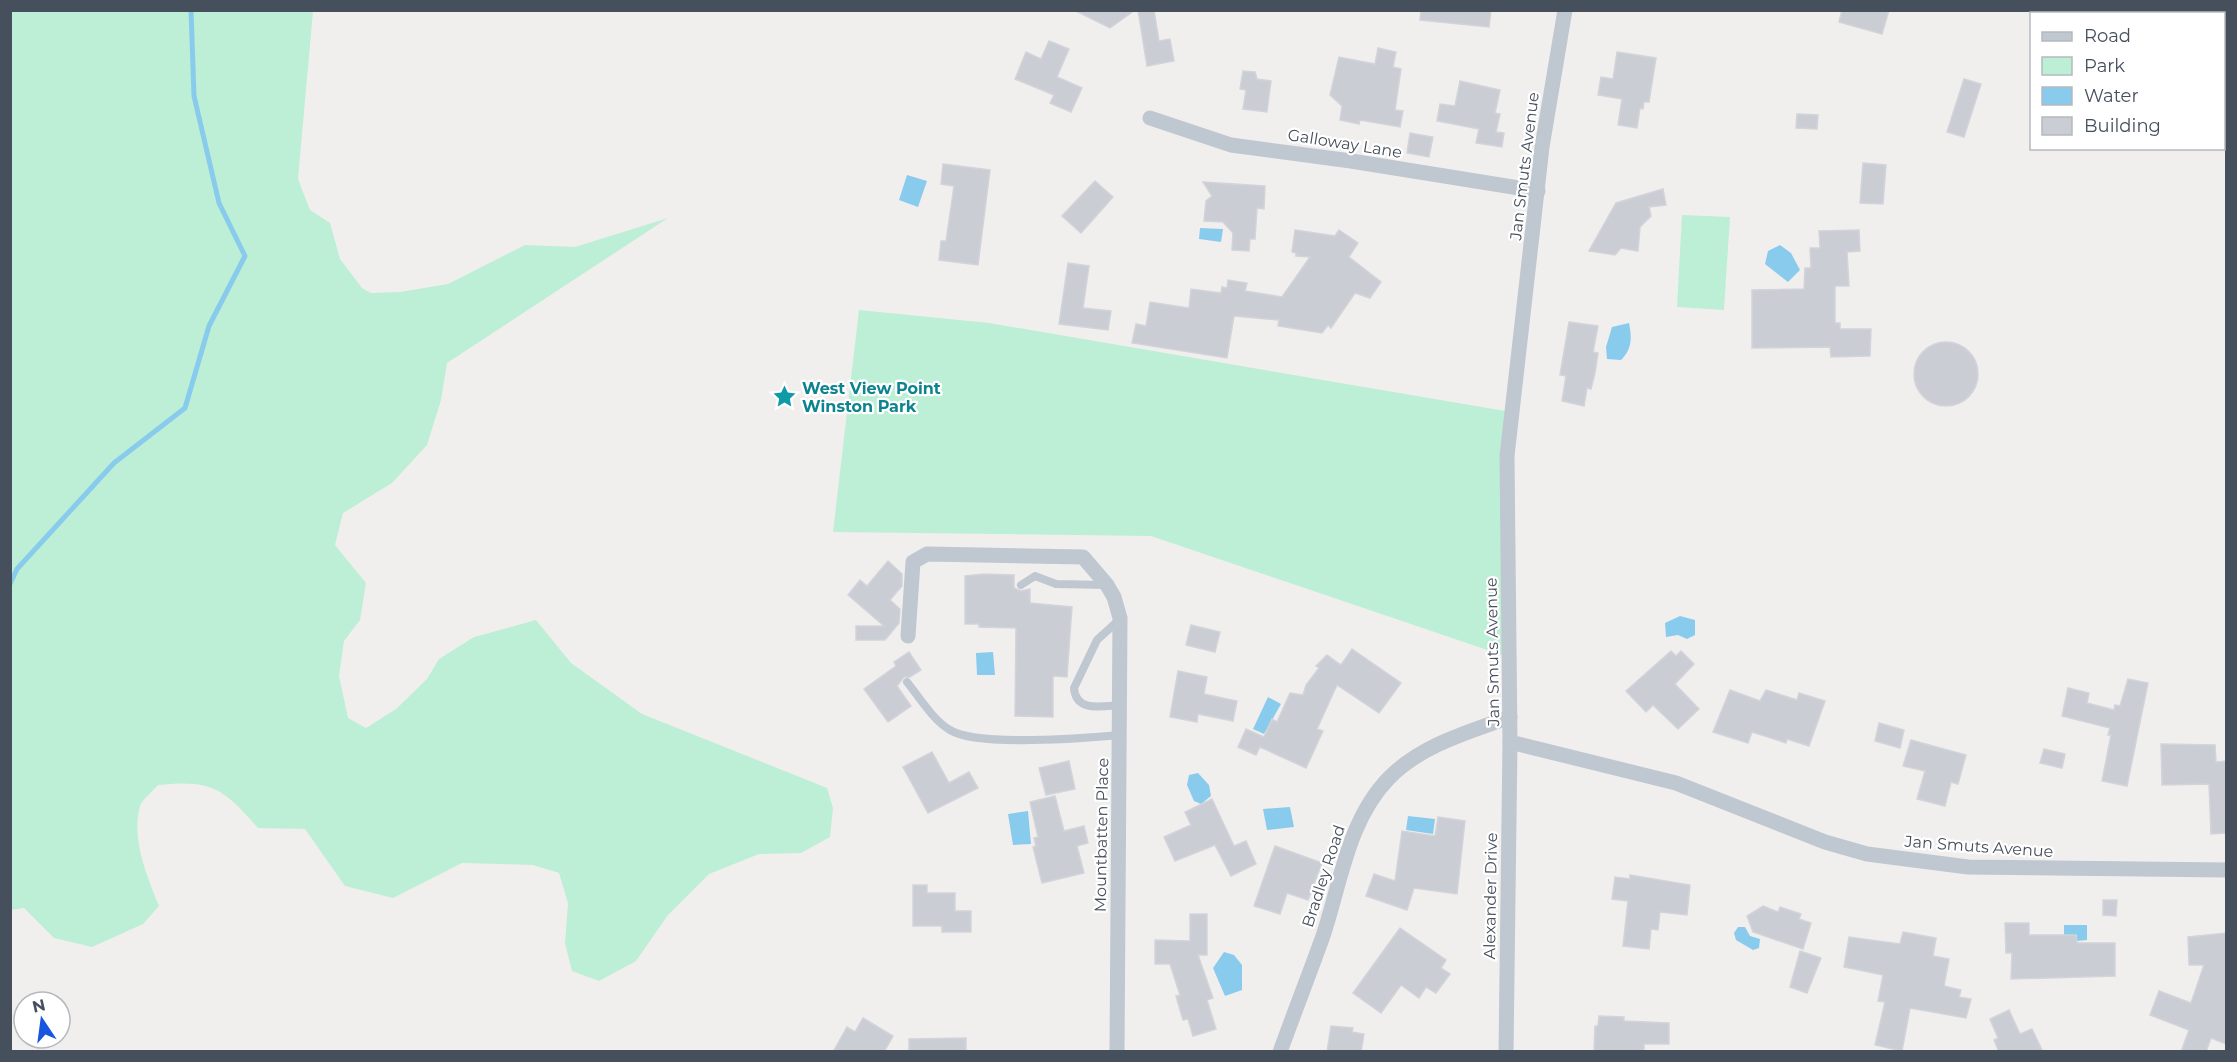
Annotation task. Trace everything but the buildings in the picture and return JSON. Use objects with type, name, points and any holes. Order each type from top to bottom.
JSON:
[{"type":"street","name":"Jan Smuts Avenue","points":[[1565,10],[1542,147],[1507,456],[1510,742],[1676,783],[1825,842],[1867,854],[1968,867],[2226,870]]},
{"type":"street","name":"Galloway Lane","points":[[1150,118],[1231,145],[1351,161],[1538,191]]},
{"type":"street","points":[[909,636],[913,562],[927,554],[1083,557],[1107,585],[1120,618]]},
{"type":"street","name":"Mountbatten Place","points":[[1118,1052],[1120,618]]},
{"type":"street","name":"Bradley Road","points":[[1280,1052],[1323,934],[1353,833],[1374,798],[1389,778],[1421,753],[1450,739],[1510,717]]},
{"type":"street","name":"Alexander Drive","points":[[1506,1052],[1510,742]]},
{"type":"lane","points":[[1021,585],[1035,576],[1056,584],[1107,585]]},
{"type":"lane","points":[[1120,618],[1097,640],[1074,688],[1074,697],[1080,704],[1088,707],[1121,705]]},
{"type":"lane","points":[[907,682],[949,730],[967,737],[1030,739],[1120,735]]},
{"type":"green space","points":[[11,10],[313,11],[298,179],[310,210],[330,223],[340,259],[362,288],[371,293],[400,292],[448,284],[525,245],[575,247],[668,218],[447,363],[441,400],[427,445],[392,483],[343,513],[335,545],[366,583],[360,620],[344,641],[339,676],[348,718],[366,728],[396,709],[427,679],[439,659],[474,637],[536,620],[571,663],[642,714],[827,788],[833,808],[830,837],[801,853],[759,854],[709,874],[668,915],[636,961],[599,981],[572,971],[565,943],[568,903],[559,873],[533,865],[462,863],[393,898],[345,886],[305,829],[258,828],[226,796],[216,790],[192,784],[158,785],[140,806],[137,831],[139,844],[145,870],[159,906],[143,924],[92,947],[54,938],[24,908],[11,910]]},
{"type":"green space","points":[[1682,215],[1730,217],[1724,310],[1677,307]]},
{"type":"green space","points":[[859,310],[989,323],[1511,412],[1511,658],[1151,536],[833,532]]},
{"type":"water","points":[[907,175],[927,181],[918,207],[899,200]]},
{"type":"water","points":[[1200,228],[1223,229],[1221,242],[1199,239]]},
{"type":"water","points":[[1780,245],[1791,253],[1800,270],[1788,282],[1765,264],[1768,251]]},
{"type":"water","points":[[1629,323],[1631,338],[1627,352],[1621,360],[1607,359],[1606,347],[1612,327]]},
{"type":"water","points":[[1680,616],[1695,620],[1695,635],[1687,639],[1678,635],[1666,637],[1665,623]]},
{"type":"water","points":[[993,652],[995,675],[977,675],[976,653]]},
{"type":"water","points":[[1268,697],[1281,704],[1264,734],[1253,729]]},
{"type":"water","points":[[1198,773],[1209,785],[1211,796],[1201,804],[1194,801],[1187,785],[1189,775]]},
{"type":"water","points":[[1290,807],[1294,827],[1267,830],[1263,809]]},
{"type":"water","points":[[1028,811],[1031,844],[1013,845],[1008,814]]},
{"type":"water","points":[[1408,816],[1435,819],[1433,834],[1406,830]]},
{"type":"water","points":[[2064,925],[2087,925],[2087,940],[2077,941],[2077,935],[2064,935]]},
{"type":"water","points":[[1738,927],[1745,927],[1750,936],[1760,939],[1759,948],[1753,950],[1736,940],[1734,933]]},
{"type":"water","points":[[1224,952],[1234,955],[1242,965],[1242,990],[1225,996],[1213,968]]},
{"type":"waterway","points":[[10,584],[17,569],[114,463],[185,408],[209,326],[245,256],[219,203],[194,96],[191,10]]},
{"type":"place","name":"West View Point Winston Park","points":[[784,397]]}]
